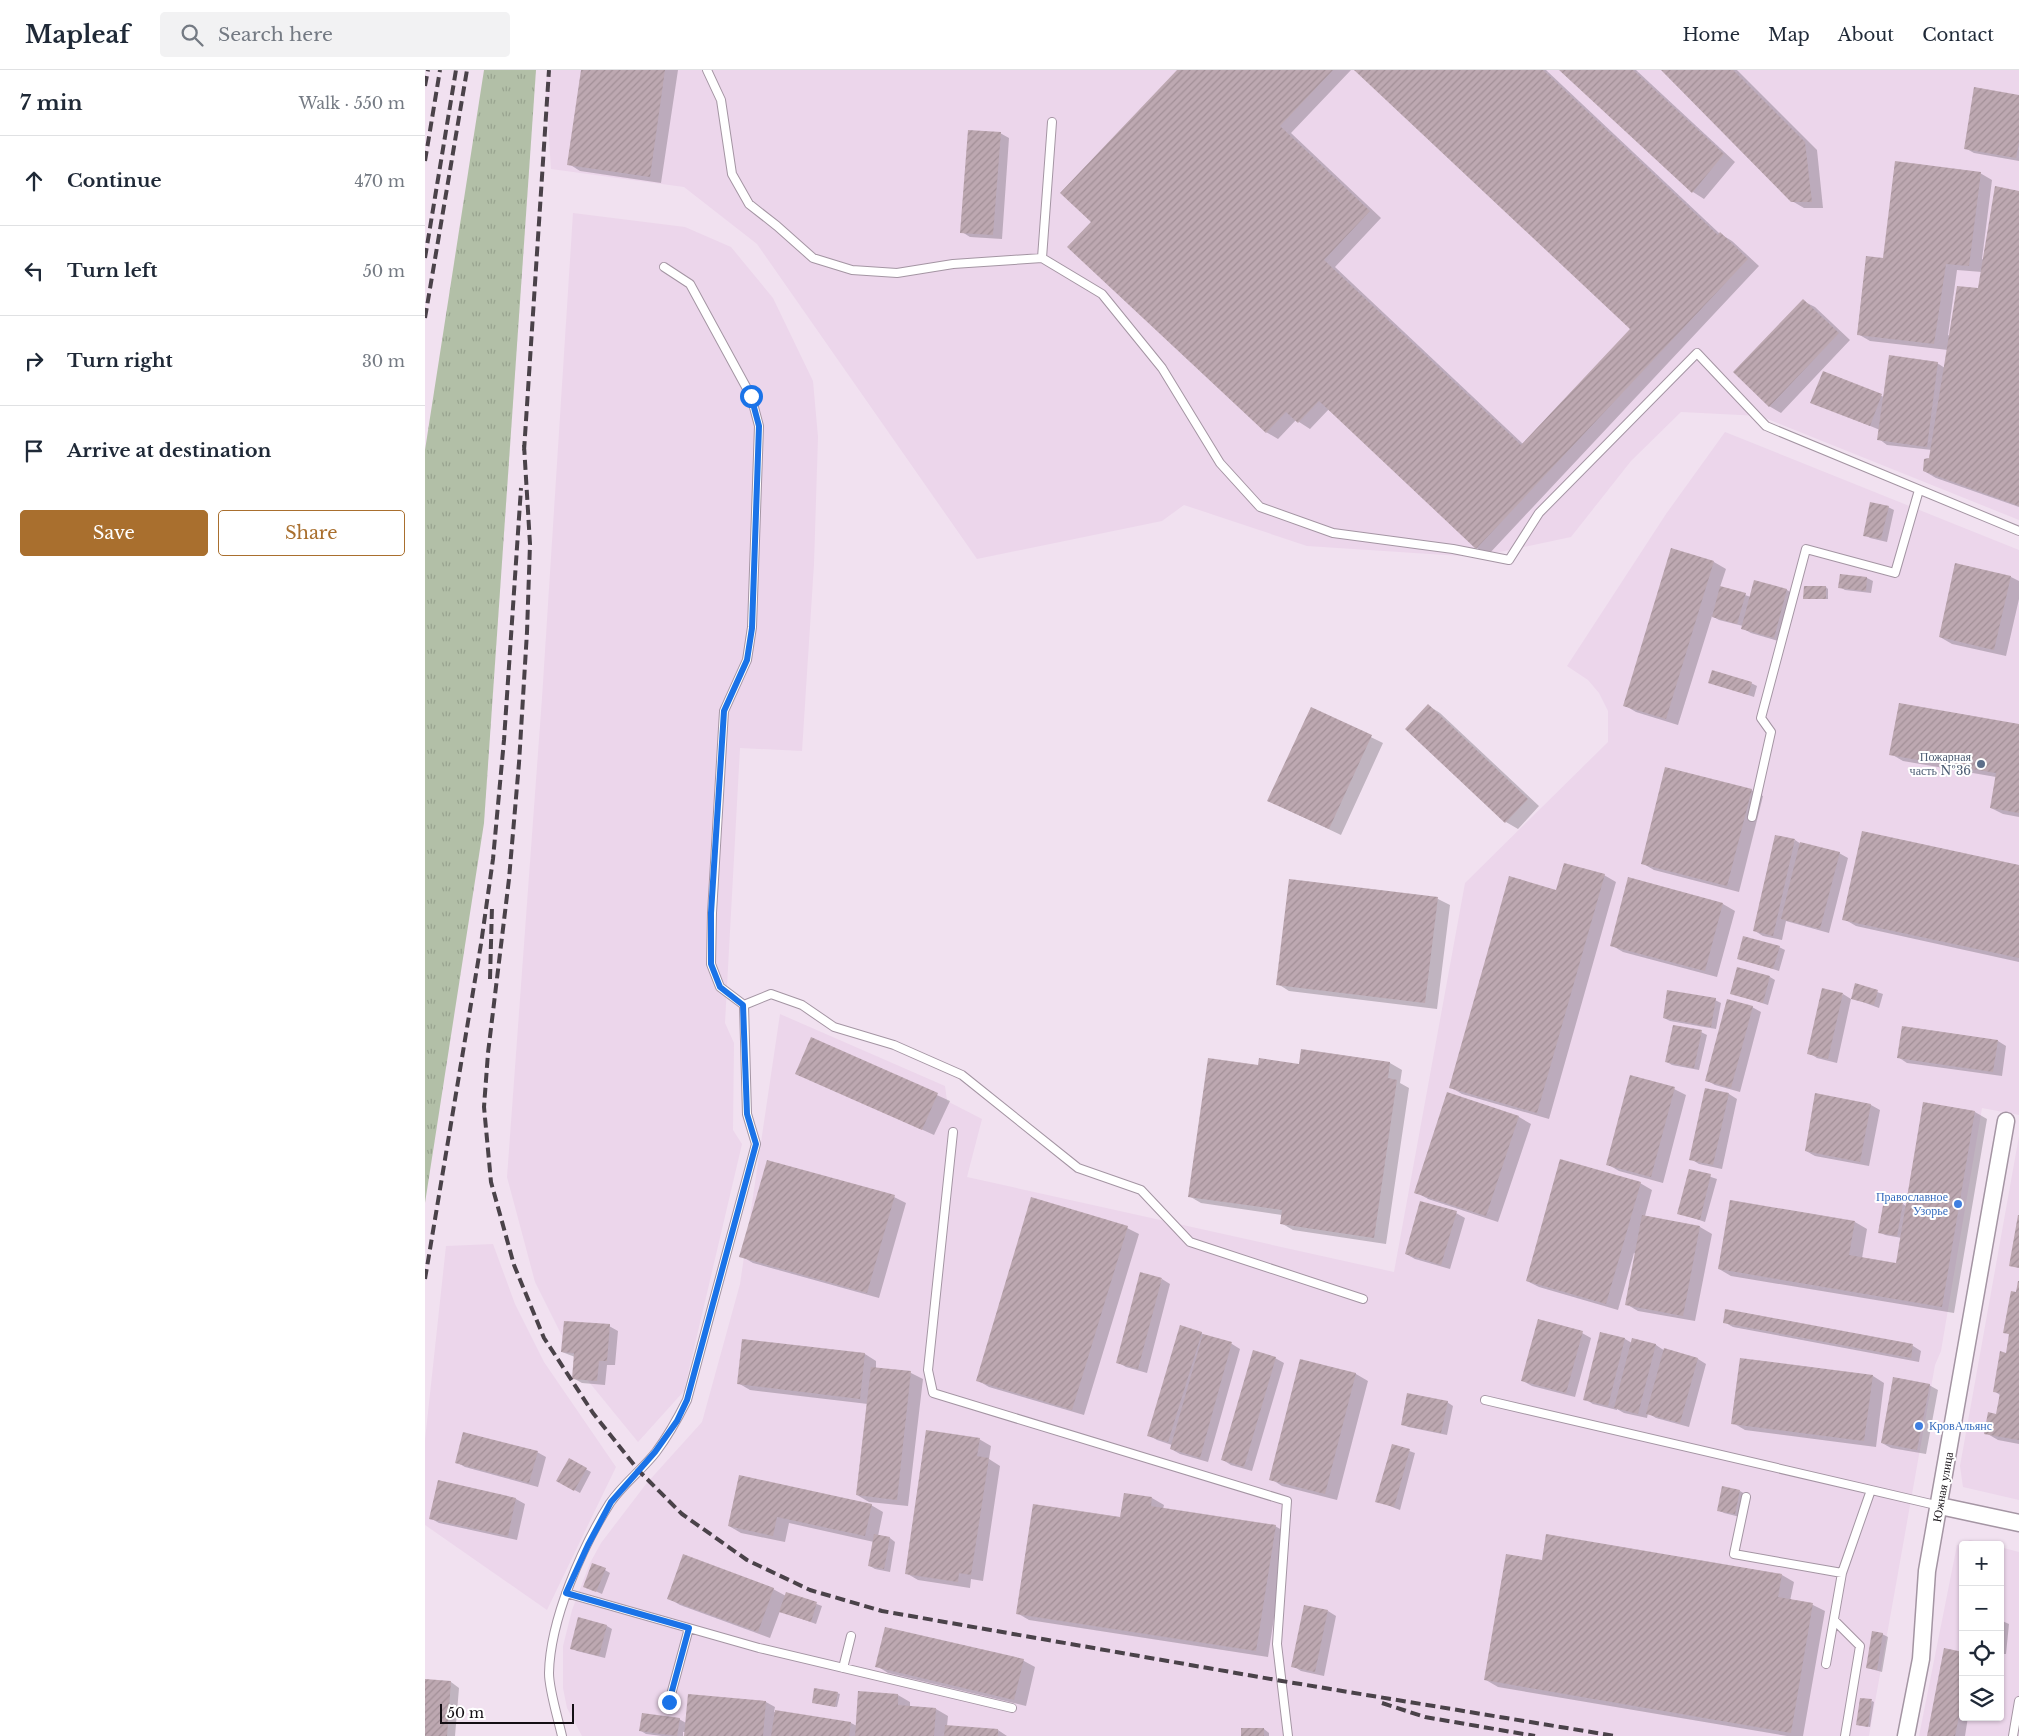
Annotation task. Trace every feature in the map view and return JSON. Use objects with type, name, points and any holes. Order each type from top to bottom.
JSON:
[{"type":"street","name":"Южная улица","points":[[1906,1736],[1921,1658],[1927,1571],[1940,1506],[2006,1121]]},
{"type":"street","points":[[1940,1506],[2019,1523]]},
{"type":"lane","points":[[707,70],[721,100],[732,174],[749,204],[813,258],[852,270],[897,273],[953,264],[1042,258],[1101,294],[1162,368],[1220,463],[1260,507],[1333,534],[1453,549],[1509,560],[1539,513],[1697,353],[1766,426],[2019,531]]},
{"type":"lane","points":[[1042,258],[1052,122]]},
{"type":"lane","points":[[562,1736],[549,1675],[553,1633],[566,1593],[588,1545],[611,1502],[655,1452],[677,1421],[687,1400],[756,1144],[747,1114],[743,1005],[720,987],[711,964],[711,913],[724,711],[747,660],[752,628],[759,426],[751,396],[690,284],[664,267]]},
{"type":"lane","points":[[1753,817],[1771,732],[1761,718],[1806,549],[1895,572],[1919,490]]},
{"type":"lane","points":[[743,1005],[771,994],[802,1005],[835,1026],[894,1045],[962,1076],[1078,1168],[1141,1190],[1190,1242],[1363,1298]]},
{"type":"lane","points":[[953,1132],[928,1370],[933,1393],[1287,1501],[1277,1644],[1288,1736]]},
{"type":"lane","points":[[1485,1400],[1940,1506]]},
{"type":"lane","points":[[1826,1664],[1842,1573],[1871,1490]]},
{"type":"lane","points":[[1746,1498],[1734,1554],[1842,1573]]},
{"type":"lane","points":[[566,1593],[759,1648],[1012,1708]]},
{"type":"lane","points":[[1834,1620],[1860,1646],[1845,1736]]},
{"type":"lane","points":[[669,1702],[689,1628]]},
{"type":"lane","points":[[843,1668],[851,1636]]},
{"type":"lane","points":[[2013,1736],[2019,1702]]},
{"type":"shaded area","points":[[547,70],[2019,70],[2019,520],[1760,416],[1681,412],[1631,461],[1571,537],[1476,557],[1307,546],[1184,505],[1162,521],[977,559],[757,244],[684,187],[551,169],[546,91]]},
{"type":"shaded area","points":[[573,213],[685,227],[731,247],[773,298],[813,381],[818,437],[814,564],[802,751],[740,748],[725,1023],[734,1043],[733,1130],[742,1144],[684,1391],[638,1442],[580,1371],[574,1354],[561,1352],[562,1336],[535,1282],[507,1177],[542,698]]},
{"type":"shaded area","points":[[1725,432],[2019,550],[2019,1115],[1982,1108],[1941,1351],[1935,1365],[1869,1736],[582,1736],[567,1708],[563,1688],[563,1646],[572,1610],[590,1563],[601,1543],[646,1484],[702,1422],[740,1284],[780,1014],[945,1086],[947,1101],[982,1119],[967,1177],[1394,1272],[1465,883],[1608,742],[1608,711],[1599,693],[1588,680],[1567,666],[1666,514]]},
{"type":"shaded area","points":[[2019,1136],[2019,1500],[1963,1487],[1960,1466]]},
{"type":"shaded area","points":[[493,1244],[515,1304],[544,1362],[616,1467],[547,1610],[425,1525],[425,1440],[446,1246]]},
{"type":"shaded area","points":[[1959,1544],[1959,1721],[2004,1721],[2004,1548],[2019,1552],[2019,1736],[1919,1736],[1957,1545]]},
{"type":"green space","points":[[484,70],[536,70],[484,823],[425,1203],[425,450]]},
{"type":"building","points":[[581,70],[665,70],[650,177],[567,165]]},
{"type":"building","points":[[1177,70],[1333,70],[1280,126],[1370,211],[1324,260],[1521,445],[1630,329],[1354,70],[1543,70],[1718,235],[1720,232],[1748,259],[1476,549],[1319,401],[1298,423],[1286,412],[1266,433],[1067,247],[1091,222],[1060,193]]},
{"type":"building","points":[[1559,70],[1633,70],[1724,154],[1692,193]]},
{"type":"building","points":[[1661,70],[1733,70],[1805,142],[1812,202],[1791,202]]},
{"type":"building","points":[[1974,87],[2019,95],[2019,142],[2016,158],[1964,149]]},
{"type":"building","points":[[968,130],[1001,132],[993,235],[960,233]]},
{"type":"building","points":[[1895,161],[1981,172],[1969,266],[1946,264],[1934,344],[1857,335],[1866,256],[1883,258]]},
{"type":"building","points":[[1995,186],[2019,191],[2019,506],[1923,471],[1924,459],[1929,458],[1957,286],[1978,288]]},
{"type":"building","points":[[1803,299],[1839,333],[1769,407],[1733,372]]},
{"type":"building","points":[[1889,355],[1938,362],[1927,447],[1877,440]]},
{"type":"building","points":[[1823,371],[1882,394],[1870,426],[1810,403]]},
{"type":"building","points":[[1870,502],[1889,506],[1881,539],[1863,536]]},
{"type":"building","points":[[1671,548],[1714,561],[1666,719],[1623,706]]},
{"type":"building","points":[[1955,563],[2011,576],[1994,650],[1939,637]]},
{"type":"building","points":[[1840,574],[1867,577],[1866,591],[1838,588]]},
{"type":"building","points":[[1754,580],[1787,589],[1774,638],[1741,629]]},
{"type":"building","points":[[1720,586],[1746,593],[1737,624],[1712,617]]},
{"type":"building","points":[[1804,586],[1826,586],[1826,599],[1803,599]]},
{"type":"building","points":[[1712,670],[1752,682],[1748,695],[1708,683]]},
{"type":"building","name":"Пожарная часть №36","points":[[1899,703],[2019,724],[2019,813],[1990,808],[1996,773],[1889,755]]},
{"type":"building","points":[[1428,704],[1528,799],[1505,823],[1405,729]]},
{"type":"building","points":[[1311,707],[1372,735],[1329,829],[1267,801]]},
{"type":"building","points":[[1665,767],[1752,789],[1727,886],[1641,864]]},
{"type":"building","points":[[1862,831],[2019,865],[2019,958],[1842,920]]},
{"type":"building","points":[[1775,835],[1795,839],[1773,936],[1753,931]]},
{"type":"building","points":[[1800,842],[1840,852],[1820,929],[1781,919]]},
{"type":"building","points":[[1564,863],[1605,874],[1537,1113],[1449,1088],[1509,876],[1556,890]]},
{"type":"building","points":[[1628,877],[1723,903],[1705,971],[1610,946]]},
{"type":"building","points":[[1289,879],[1438,897],[1425,1003],[1276,985]]},
{"type":"building","points":[[1743,936],[1780,946],[1773,969],[1737,959]]},
{"type":"building","points":[[1737,967],[1770,976],[1763,1003],[1730,994]]},
{"type":"building","points":[[1855,983],[1878,990],[1874,1005],[1851,999]]},
{"type":"building","points":[[1822,988],[1843,993],[1828,1059],[1807,1054]]},
{"type":"building","points":[[1667,990],[1716,998],[1711,1027],[1663,1018]]},
{"type":"building","points":[[1727,999],[1753,1006],[1731,1088],[1705,1081]]},
{"type":"building","points":[[1673,1025],[1702,1030],[1694,1068],[1665,1062]]},
{"type":"building","points":[[1902,1026],[1998,1040],[1993,1072],[1897,1058]]},
{"type":"building","points":[[811,1037],[938,1093],[922,1130],[795,1074]]},
{"type":"building","points":[[1301,1049],[1390,1062],[1388,1078],[1397,1080],[1374,1238],[1280,1224],[1282,1210],[1188,1197],[1208,1058],[1258,1065],[1259,1058],[1299,1064]]},
{"type":"building","points":[[1630,1075],[1675,1087],[1651,1177],[1606,1165]]},
{"type":"building","points":[[1705,1088],[1729,1093],[1713,1165],[1689,1160]]},
{"type":"building","points":[[1447,1092],[1519,1116],[1486,1216],[1414,1193]]},
{"type":"building","points":[[1815,1093],[1871,1104],[1860,1162],[1805,1151]]},
{"type":"building","points":[[1923,1102],[1975,1111],[1942,1307],[1718,1269],[1730,1200],[1855,1221],[1849,1255],[1896,1263]]},
{"type":"building","points":[[1560,1159],[1641,1182],[1606,1304],[1526,1281]]},
{"type":"building","points":[[767,1160],[895,1195],[867,1293],[739,1257]]},
{"type":"building","points":[[1689,1169],[1711,1174],[1700,1220],[1677,1214]]},
{"type":"building","points":[[1031,1197],[1128,1226],[1072,1410],[976,1381]]},
{"type":"building","points":[[1884,1200],[1903,1203],[1897,1236],[1878,1233]]},
{"type":"building","points":[[1420,1201],[1457,1211],[1441,1265],[1405,1254]]},
{"type":"building","points":[[1642,1215],[1700,1226],[1683,1316],[1625,1305]]},
{"type":"building","points":[[2019,1215],[2019,1268],[2009,1266]]},
{"type":"building","points":[[1140,1272],[1162,1278],[1138,1369],[1116,1363]]},
{"type":"building","points":[[2018,1281],[2019,1440],[1984,1434],[1988,1412],[1996,1414],[2000,1393],[1993,1392],[2000,1351],[2006,1353],[2009,1334],[2003,1333],[2011,1291],[2016,1292]]},
{"type":"building","points":[[1725,1309],[1913,1344],[1911,1358],[1723,1323]]},
{"type":"building","points":[[1538,1319],[1583,1331],[1566,1393],[1521,1381]]},
{"type":"building","points":[[564,1321],[610,1324],[607,1361],[599,1361],[597,1381],[572,1379],[574,1353],[561,1352]]},
{"type":"building","points":[[1180,1325],[1202,1332],[1168,1442],[1147,1436]]},
{"type":"building","points":[[1600,1332],[1625,1338],[1608,1406],[1583,1400]]},
{"type":"building","points":[[1203,1334],[1232,1342],[1200,1458],[1170,1449]]},
{"type":"building","points":[[1632,1338],[1656,1344],[1638,1414],[1614,1408]]},
{"type":"building","points":[[742,1339],[865,1353],[860,1399],[737,1384]]},
{"type":"building","points":[[1664,1348],[1698,1358],[1680,1423],[1646,1414]]},
{"type":"building","points":[[1253,1350],[1276,1357],[1244,1467],[1221,1460]]},
{"type":"building","points":[[1740,1358],[1873,1375],[1864,1441],[1731,1424]]},
{"type":"building","points":[[1300,1359],[1356,1373],[1325,1494],[1269,1480]]},
{"type":"building","points":[[871,1367],[911,1371],[897,1500],[856,1495]]},
{"type":"building","points":[[1893,1377],[1930,1384],[1917,1450],[1881,1443]]},
{"type":"building","points":[[1407,1393],[1448,1401],[1441,1433],[1401,1425]]},
{"type":"building","points":[[926,1430],[980,1438],[977,1456],[989,1458],[971,1575],[959,1573],[958,1582],[905,1574]]},
{"type":"building","points":[[463,1432],[538,1451],[529,1483],[455,1463]]},
{"type":"building","points":[[1392,1444],[1410,1449],[1394,1507],[1375,1502]]},
{"type":"building","points":[[569,1458],[587,1468],[574,1491],[556,1481]]},
{"type":"building","points":[[739,1475],[872,1504],[865,1536],[777,1517],[773,1536],[728,1526]]},
{"type":"building","points":[[438,1480],[516,1498],[508,1536],[429,1519]]},
{"type":"building","points":[[1722,1486],[1740,1490],[1735,1514],[1717,1511]]},
{"type":"building","points":[[1124,1493],[1152,1497],[1151,1506],[1276,1525],[1256,1651],[1016,1614],[1033,1504],[1120,1517]]},
{"type":"building","points":[[874,1534],[890,1537],[884,1569],[868,1566]]},
{"type":"building","points":[[1546,1534],[1782,1574],[1778,1597],[1813,1603],[1791,1733],[1484,1680],[1506,1554],[1542,1560]]},
{"type":"building","points":[[683,1554],[774,1588],[758,1632],[667,1599]]},
{"type":"building","points":[[592,1563],[606,1568],[596,1592],[583,1587]]},
{"type":"building","points":[[786,1592],[817,1602],[811,1622],[779,1612]]},
{"type":"building","points":[[1304,1605],[1328,1610],[1315,1672],[1291,1667]]},
{"type":"building","points":[[578,1617],[607,1625],[599,1656],[570,1649]]},
{"type":"building","points":[[885,1627],[1024,1659],[1014,1700],[875,1667]]},
{"type":"building","points":[[1872,1631],[1883,1633],[1877,1670],[1866,1668]]},
{"type":"building","points":[[1944,1648],[1959,1651],[1959,1716],[1955,1736],[1927,1736]]},
{"type":"building","points":[[425,1679],[451,1681],[447,1736],[425,1736]]},
{"type":"building","points":[[814,1688],[838,1692],[835,1707],[812,1703]]},
{"type":"building","points":[[858,1691],[898,1694],[898,1705],[936,1708],[934,1736],[855,1736]]},
{"type":"building","points":[[688,1694],[766,1701],[763,1736],[684,1736]]},
{"type":"building","points":[[1860,1698],[1872,1699],[1868,1727],[1856,1725]]},
{"type":"building","points":[[775,1710],[851,1722],[849,1736],[771,1736]]},
{"type":"building","points":[[642,1713],[680,1718],[677,1736],[639,1731]]},
{"type":"building","points":[[945,1725],[998,1729],[998,1736],[944,1736]]},
{"type":"building","points":[[1241,1728],[1264,1728],[1264,1736],[1241,1736]]},
{"type":"railway","points":[[425,86],[428,70]]},
{"type":"railway","points":[[425,161],[440,70]]},
{"type":"railway","points":[[425,258],[456,70]]},
{"type":"railway","points":[[425,318],[467,70]]},
{"type":"railway","points":[[524,451],[549,70]]},
{"type":"railway","points":[[524,445],[530,544],[527,632],[519,763],[509,879],[488,1053],[484,1107],[491,1182],[514,1265],[544,1338],[593,1413],[639,1471],[682,1514],[747,1560],[810,1590],[882,1611],[1282,1681],[1615,1736]]},
{"type":"railway","points":[[425,1279],[481,944],[493,859],[504,740],[521,488]]},
{"type":"railway","points":[[490,979],[492,907]]},
{"type":"railway","points":[[1382,1703],[1425,1717],[1535,1736]]},
{"type":"place","name":"Пожарная часть №36","points":[[1981,764]]},
{"type":"place","name":"Православное Узорье","points":[[1958,1204]]},
{"type":"place","name":"КровАльянс","points":[[1919,1426]]},
{"type":"route","points":[[669,1702],[689,1628],[566,1593],[588,1545],[611,1502],[655,1452],[677,1421],[687,1400],[756,1144],[747,1114],[743,1005],[720,987],[711,964],[711,913],[724,711],[747,660],[752,628],[759,426],[751,396]]}]
